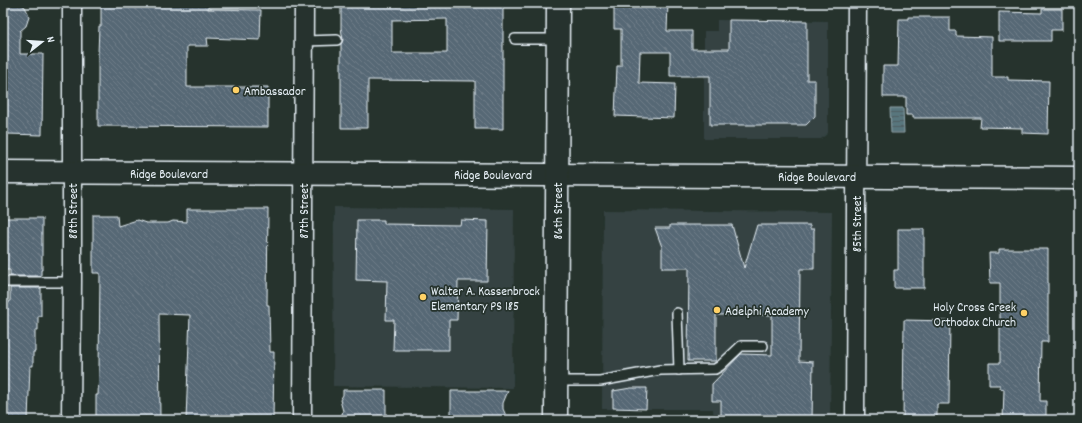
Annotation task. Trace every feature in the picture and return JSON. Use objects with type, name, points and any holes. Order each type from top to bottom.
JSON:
[{"type":"street","name":"88th Street","points":[[71,420],[72,3]]},
{"type":"street","name":"87th Street","points":[[302,420],[304,3]]},
{"type":"street","name":"86th Street","points":[[556,420],[558,3]]},
{"type":"street","name":"85th Street","points":[[855,420],[857,3]]},
{"type":"street","name":"Ridge Boulevard","points":[[3,172],[1079,178]]},
{"type":"lane","points":[[515,39],[557,39]]},
{"type":"lane","points":[[304,41],[337,40]]},
{"type":"lane","points":[[3,282],[72,282]]},
{"type":"lane","points":[[677,313],[679,370]]},
{"type":"lane","points":[[556,381],[600,381],[649,372],[715,369],[741,346],[763,346]]},
{"type":"shaded area","points":[[717,20],[828,21],[828,133],[821,139],[704,139],[704,31],[717,31]]},
{"type":"shaded area","name":"Walter A. Kassenbrock Elementary PS 185","points":[[334,207],[514,209],[513,388],[333,386]]},
{"type":"shaded area","name":"Adelphi Academy","points":[[603,210],[832,212],[830,420],[714,420],[713,409],[602,409]]},
{"type":"water","points":[[890,108],[903,108],[904,133],[891,133]]},
{"type":"building","points":[[101,3],[208,3],[208,9],[261,10],[260,40],[207,38],[208,46],[187,46],[187,87],[268,87],[268,127],[98,126],[98,54],[99,26],[101,26]]},
{"type":"building","points":[[341,3],[503,3],[503,129],[475,129],[475,81],[368,80],[368,128],[341,128],[341,44],[343,40],[341,28]],"holes":[[[447,19],[447,53],[392,53],[392,20]]]},
{"type":"building","points":[[614,3],[668,3],[667,31],[692,31],[692,49],[729,49],[729,20],[807,21],[807,80],[815,80],[815,116],[806,125],[710,125],[710,76],[670,76],[670,52],[640,52],[639,83],[675,84],[674,118],[615,116],[617,66],[621,66],[621,29],[614,29]]},
{"type":"building","points":[[20,4],[25,7],[29,17],[26,26],[20,31],[20,54],[43,54],[42,135],[7,134],[6,102],[3,102],[3,10],[7,6]]},
{"type":"building","points":[[1042,9],[1062,9],[1062,30],[1051,30],[1051,41],[999,41],[999,12],[1042,13]]},
{"type":"building","points":[[908,17],[950,17],[950,31],[956,31],[956,36],[992,37],[992,77],[1008,77],[1008,80],[1049,81],[1048,134],[1022,133],[1022,128],[980,127],[981,118],[913,118],[913,115],[906,115],[906,97],[883,97],[883,66],[898,66],[899,19],[908,19]]},
{"type":"building","points":[[187,209],[268,209],[267,305],[269,305],[270,352],[274,352],[273,420],[186,420],[190,315],[159,314],[160,420],[96,420],[96,395],[98,395],[99,369],[100,273],[93,273],[93,215],[117,215],[118,226],[137,220],[146,223],[168,223],[173,221],[187,222]]},
{"type":"building","points":[[3,218],[42,218],[41,276],[10,276],[10,270],[3,270]]},
{"type":"building","points":[[357,220],[384,220],[384,224],[460,225],[461,220],[488,221],[487,281],[458,281],[457,320],[449,320],[449,350],[393,350],[394,320],[386,320],[387,281],[356,280]]},
{"type":"building","points":[[670,225],[732,225],[744,268],[757,225],[810,225],[810,229],[814,229],[814,269],[800,269],[799,361],[813,362],[812,420],[721,420],[721,401],[712,401],[712,384],[741,354],[772,355],[772,315],[716,315],[716,361],[688,361],[689,268],[662,268],[662,247],[655,228],[670,228]]},
{"type":"building","points":[[898,229],[924,229],[924,288],[894,288],[894,270],[898,270]]},
{"type":"building","points":[[999,249],[1048,249],[1048,342],[1041,342],[1040,401],[1046,401],[1046,419],[1003,420],[1004,389],[1000,388],[1000,385],[989,385],[989,363],[1000,363],[1000,283],[990,283],[989,253],[999,253]]},
{"type":"building","points":[[10,288],[41,288],[41,316],[38,316],[38,330],[35,330],[35,352],[33,352],[33,366],[30,366],[28,420],[3,420],[3,302],[10,302]]},
{"type":"building","points":[[904,320],[950,321],[949,404],[937,404],[937,420],[903,420]]},
{"type":"building","points":[[631,388],[647,388],[646,409],[613,408],[613,391]]},
{"type":"building","points":[[343,390],[386,390],[386,416],[378,416],[378,420],[340,420],[343,411],[340,400],[343,395]]},
{"type":"building","points":[[451,391],[508,391],[503,403],[503,409],[508,420],[451,420]]},
{"type":"place","name":"Ambassador","points":[[236,90]]},
{"type":"place","name":"Walter A. Kassenbrock Elementary PS 185","points":[[423,297]]},
{"type":"place","name":"Adelphi Academy","points":[[717,310]]},
{"type":"place","name":"Holy Cross Greek Orthodox Church","points":[[1024,313]]}]
